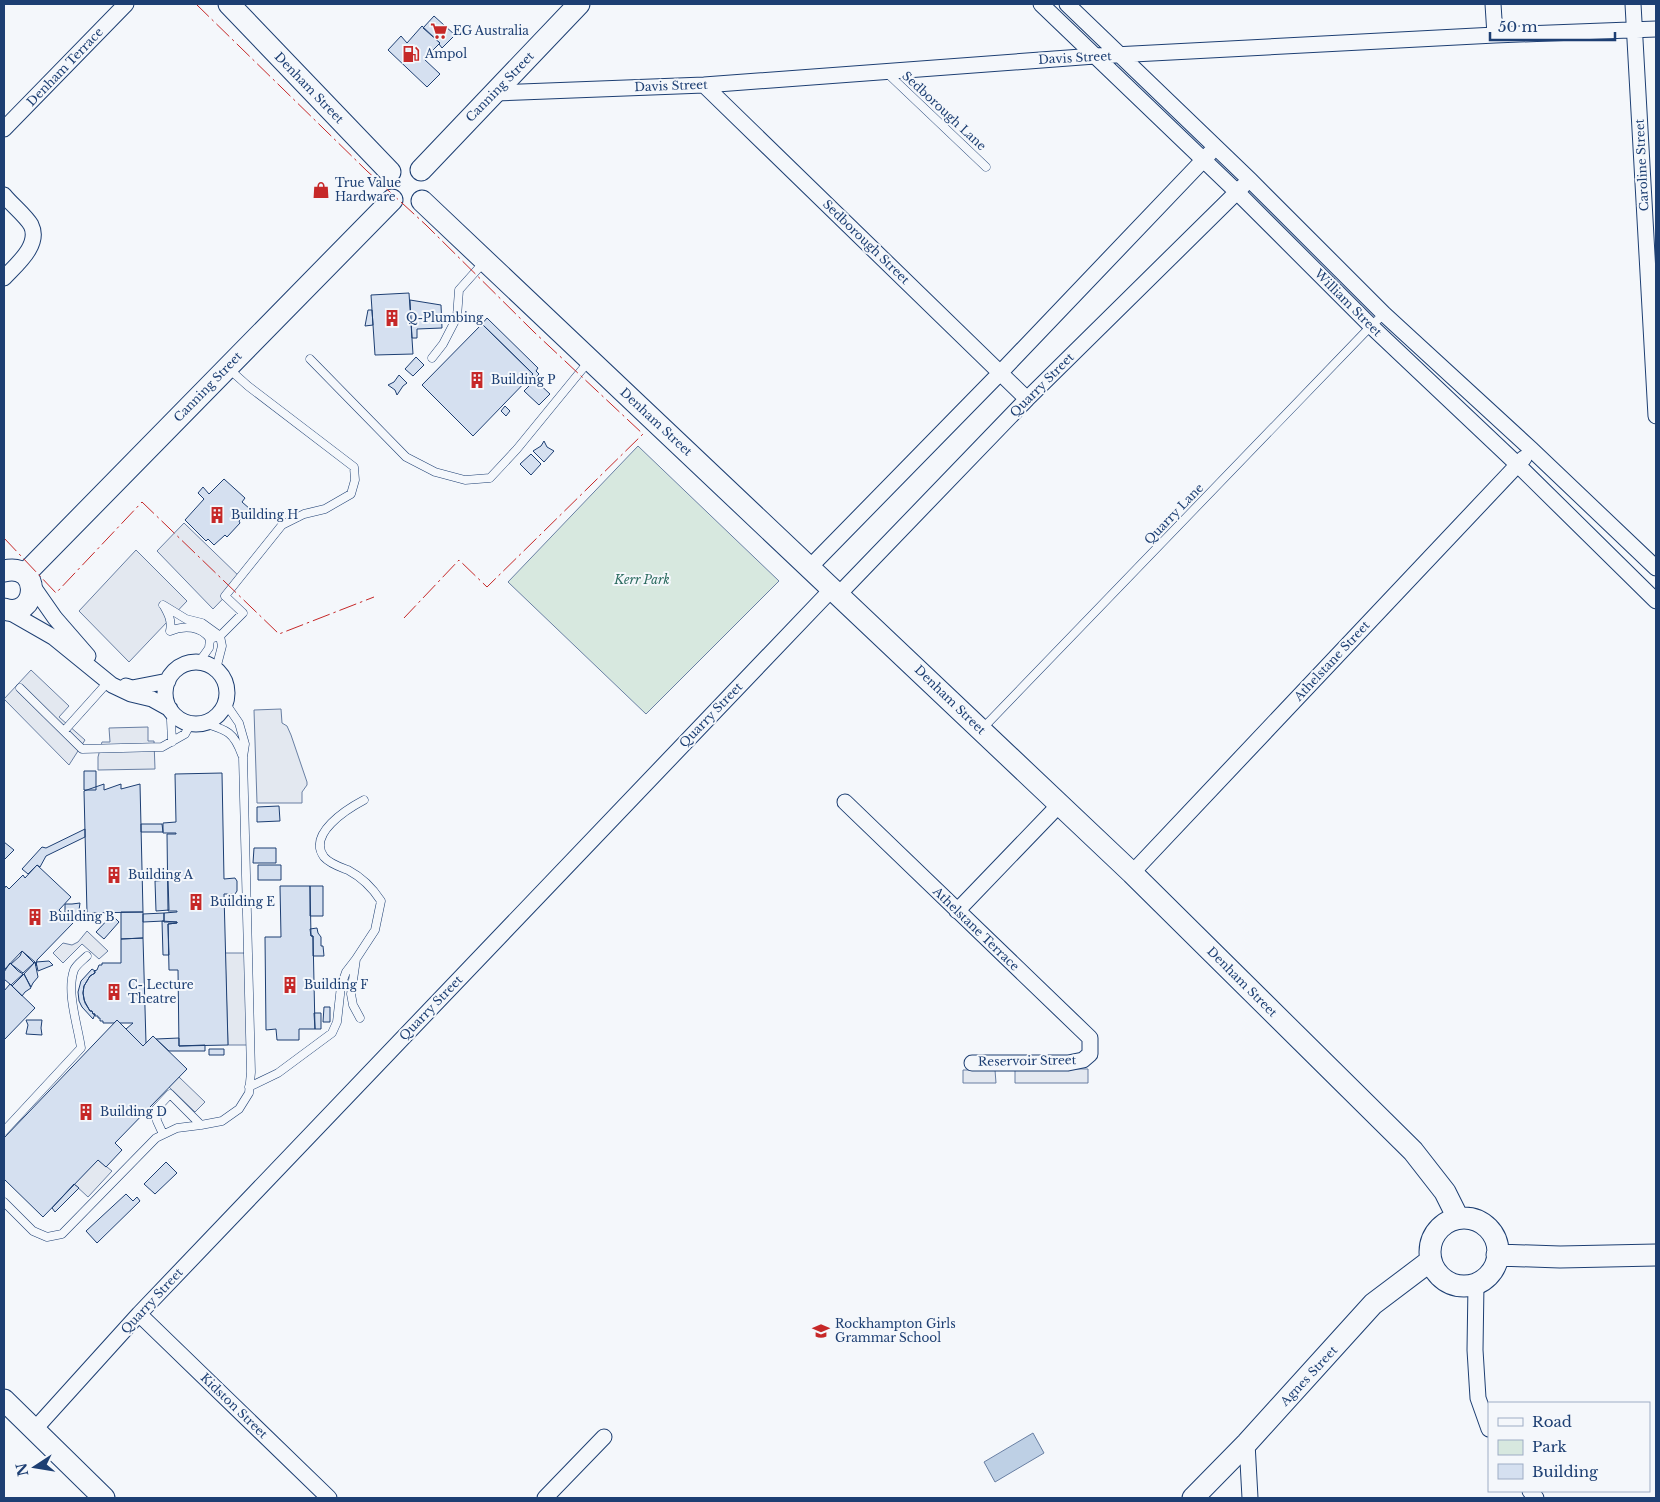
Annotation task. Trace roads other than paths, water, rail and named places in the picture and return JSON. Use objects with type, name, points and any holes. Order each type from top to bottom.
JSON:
[{"type":"street","name":"Denham Terrace","points":[[4,130],[126,4]]},
{"type":"street","name":"Denham Street","points":[[229,4],[390,172]]},
{"type":"street","name":"Canning Street","points":[[421,170],[579,4]]},
{"type":"street","name":"William Street","points":[[1042,4],[1237,192],[1371,326],[1518,465],[1656,601]]},
{"type":"street","name":"William Street","points":[[1067,4],[1250,180],[1384,314],[1531,449],[1656,568]]},
{"type":"street","points":[[1493,4],[1495,35]]},
{"type":"street","name":"Caroline Street","points":[[1633,4],[1656,416]]},
{"type":"street","name":"Davis Street","points":[[495,93],[704,85],[1095,56],[1495,35],[1656,29]]},
{"type":"street","name":"Sedborough Street","points":[[704,85],[1027,399]]},
{"type":"street","points":[[810,567],[1000,373],[1203,159],[1216,148]]},
{"type":"street","points":[[402,164],[409,164],[421,170],[427,183],[427,191],[422,200],[414,205],[406,206],[399,206],[392,200],[387,194],[385,187],[390,172],[402,164]]},
{"type":"street","name":"Quarry Street","points":[[34,1430],[139,1314],[835,592],[1027,399],[1250,180]]},
{"type":"street","points":[[4,195],[31,225],[33,241],[22,260],[4,278]]},
{"type":"street","name":"Canning Street","points":[[15,573],[228,368],[392,200]]},
{"type":"street","name":"Denham Street","points":[[422,200],[1132,873],[1413,1151],[1444,1192],[1458,1218]]},
{"type":"street","name":"Athelstane Street","points":[[1132,873],[1531,449]]},
{"type":"street","points":[[4,609],[15,610],[22,608],[27,604],[32,592],[15,573]]},
{"type":"street","points":[[15,573],[82,651],[118,683],[132,688],[168,681]]},
{"type":"street","points":[[4,609],[52,637],[108,682],[131,694],[152,699],[172,711],[185,722],[198,723],[213,719],[221,712],[226,704],[228,693],[226,683],[221,674],[203,662],[192,662],[182,665],[168,681],[166,690],[166,700],[172,711]]},
{"type":"street","name":"Athelstane Terrace","points":[[845,802],[1090,1038],[1090,1054],[1083,1060]]},
{"type":"street","points":[[957,911],[1059,804]]},
{"type":"street","name":"Reservoir Street","points":[[972,1063],[1068,1063],[1083,1060]]},
{"type":"street","points":[[1458,1218],[1473,1220],[1481,1224],[1494,1237],[1498,1255],[1496,1263],[1489,1276],[1476,1284],[1461,1285],[1446,1282],[1439,1276],[1430,1260],[1431,1243],[1434,1235],[1447,1223],[1458,1218]]},
{"type":"street","points":[[1498,1255],[1560,1257],[1656,1255]]},
{"type":"street","name":"Agnes Street","points":[[1193,1498],[1247,1443],[1373,1304],[1430,1260]]},
{"type":"street","points":[[1476,1284],[1475,1350],[1478,1398],[1488,1426]]},
{"type":"street","name":"Kidston Street","points":[[139,1314],[329,1498]]},
{"type":"street","points":[[6,1406],[34,1430],[104,1498]]},
{"type":"street","points":[[545,1498],[604,1437]]},
{"type":"street","points":[[1247,1443],[1250,1498]]},
{"type":"lane","name":"Sedborough Lane","points":[[886,72],[986,167]]},
{"type":"lane","points":[[432,358],[443,344],[457,317],[459,290],[485,260]]},
{"type":"lane","name":"Quarry Lane","points":[[982,730],[1384,314]]},
{"type":"lane","points":[[310,359],[406,457],[435,472],[465,480],[490,478],[518,449],[590,360]]},
{"type":"lane","points":[[210,639],[220,636],[243,613],[225,596],[282,525],[304,514],[325,509],[351,494],[356,480],[354,467],[248,386],[228,368]]},
{"type":"lane","points":[[199,662],[208,648],[210,639],[206,633],[198,629],[189,627],[170,630],[172,624],[163,605],[186,619],[202,624],[220,636],[222,646],[216,669]]},
{"type":"lane","points":[[64,731],[108,682]]},
{"type":"lane","points":[[20,688],[82,750],[162,748],[186,734],[198,723],[223,729],[232,734],[243,757]]},
{"type":"lane","points":[[4,1202],[33,1231],[47,1237],[62,1234],[156,1138],[178,1128],[201,1126],[222,1121],[240,1109],[249,1093],[251,1072],[243,757],[245,744],[239,723],[226,704]]},
{"type":"lane","points":[[172,711],[172,742]]},
{"type":"lane","points":[[250,1087],[278,1073],[332,1033],[337,1022],[341,986],[346,972],[375,930],[381,902],[373,888],[363,878],[335,865],[324,856],[321,846],[321,836],[328,827],[339,816],[364,800]]},
{"type":"lane","points":[[4,1131],[81,1048],[73,1005],[72,984],[74,969],[87,956]]},
{"type":"lane","points":[[356,959],[351,994],[353,1005],[360,1018]]},
{"type":"lane","points":[[163,1134],[156,1121],[156,1109],[170,1094],[201,1126]]},
{"type":"lane","points":[[85,1480],[98,1498]]},
{"type":"water","points":[[1033,1433],[1044,1453],[995,1482],[984,1462]]},
{"type":"place","name":"EG Australia","points":[[439,31]]},
{"type":"place","name":"Ampol","points":[[411,54]]},
{"type":"place","name":"True Value Hardware","points":[[321,190]]},
{"type":"place","name":"Q-Plumbing","points":[[392,318]]},
{"type":"place","name":"Building P","points":[[477,380]]},
{"type":"place","name":"Building H","points":[[217,515]]},
{"type":"place","name":"Building A","points":[[114,875]]},
{"type":"place","name":"Building E","points":[[196,902]]},
{"type":"place","name":"Building B","points":[[35,917]]},
{"type":"place","name":"Building F","points":[[290,985]]},
{"type":"place","name":"C- Lecture Theatre","points":[[114,992]]},
{"type":"place","name":"Building D","points":[[86,1112]]},
{"type":"place","name":"Rockhampton Girls Grammar School","points":[[821,1331]]},
{"type":"park label","name":"Kerr Park","points":[[642,580]]}]
